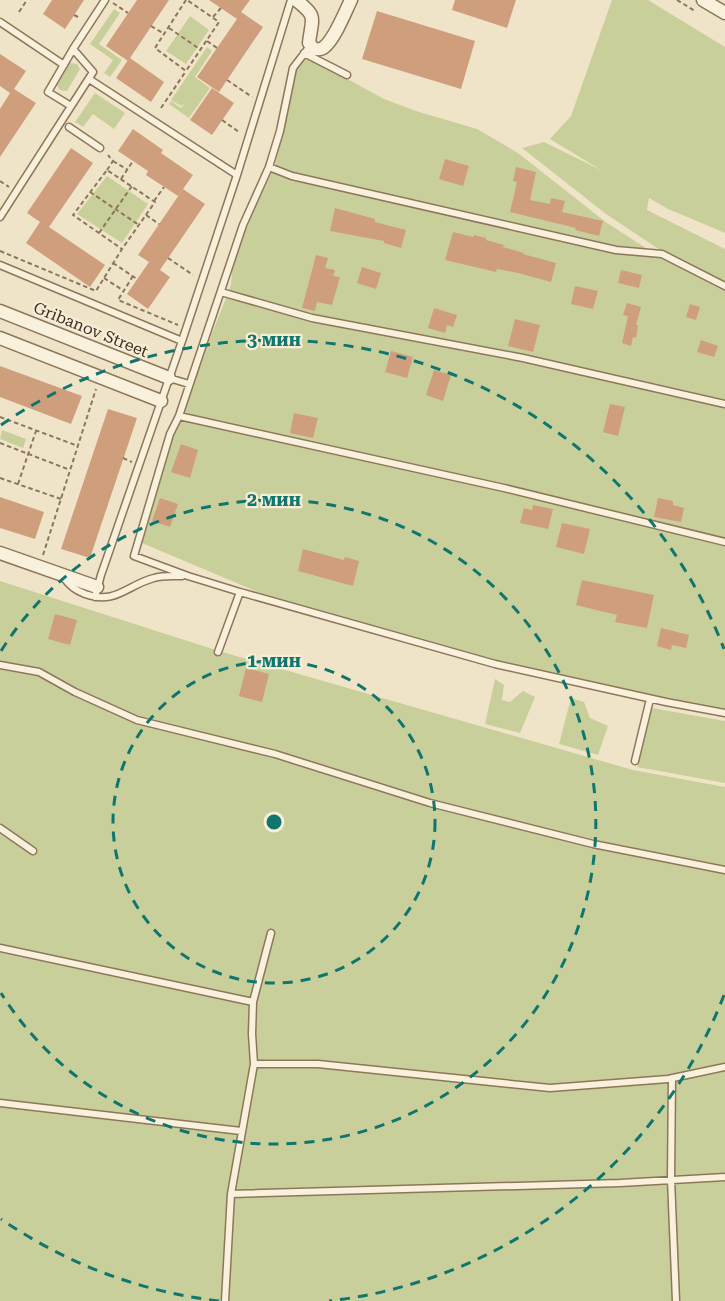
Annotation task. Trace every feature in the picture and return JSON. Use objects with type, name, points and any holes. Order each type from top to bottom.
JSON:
[{"type":"street","points":[[296,0],[311,13],[313,19],[307,49],[318,49],[326,45],[351,0]]},
{"type":"street","points":[[703,0],[725,13]]},
{"type":"street","name":"Gribanov Street","points":[[0,311],[169,378]]},
{"type":"street","points":[[0,338],[161,401]]},
{"type":"street","points":[[0,553],[61,575],[96,592]]},
{"type":"lane","points":[[71,106],[48,92],[105,0]]},
{"type":"lane","points":[[188,576],[157,577],[139,583],[119,595],[100,599],[96,592],[237,176],[291,0]]},
{"type":"lane","points":[[0,22],[64,65]]},
{"type":"lane","points":[[0,217],[93,72],[73,49]]},
{"type":"lane","points":[[347,75],[307,49],[293,68],[280,131],[268,167],[243,225],[179,416],[170,434],[134,556],[240,592],[495,664],[650,699],[725,713]]},
{"type":"lane","points":[[89,79],[237,176]]},
{"type":"lane","points":[[69,127],[100,148]]},
{"type":"lane","points":[[268,167],[292,176],[605,247],[662,254],[725,286]]},
{"type":"lane","points":[[0,265],[182,341]]},
{"type":"lane","points":[[221,292],[312,318],[523,358],[725,404]]},
{"type":"lane","points":[[169,378],[189,384]]},
{"type":"lane","points":[[179,416],[492,486],[725,542]]},
{"type":"lane","points":[[218,652],[240,592]]},
{"type":"lane","points":[[0,664],[39,672],[75,693],[137,720],[275,754],[430,804],[593,844],[725,870]]},
{"type":"lane","points":[[635,761],[650,699]]},
{"type":"lane","points":[[0,828],[33,851]]},
{"type":"lane","points":[[225,1301],[231,1194],[254,1064],[253,1002],[271,933]]},
{"type":"lane","points":[[0,948],[253,1002]]},
{"type":"lane","points":[[254,1064],[318,1064],[550,1088],[672,1078],[725,1067]]},
{"type":"lane","points":[[672,1078],[671,1179],[675,1301]]},
{"type":"lane","points":[[0,1103],[242,1131]]},
{"type":"lane","points":[[231,1194],[620,1183],[725,1177]]},
{"type":"path","points":[[19,12],[27,0]]},
{"type":"path","points":[[161,108],[182,81],[186,70],[219,22],[186,0],[154,48],[186,70]]},
{"type":"path","points":[[113,3],[128,13]]},
{"type":"path","points":[[213,17],[221,8]]},
{"type":"path","points":[[74,15],[80,18]]},
{"type":"path","points":[[151,26],[163,33]]},
{"type":"path","points":[[168,27],[201,50]]},
{"type":"path","points":[[207,41],[217,48]]},
{"type":"path","points":[[227,80],[254,98]]},
{"type":"path","points":[[222,120],[242,134]]},
{"type":"path","points":[[100,148],[113,161],[128,170]]},
{"type":"path","points":[[113,161],[73,215],[122,249]]},
{"type":"path","points":[[121,179],[133,161]]},
{"type":"path","points":[[107,170],[154,201]]},
{"type":"path","points":[[99,233],[132,186]]},
{"type":"path","points":[[0,251],[96,291],[164,187]]},
{"type":"path","points":[[90,192],[139,225]]},
{"type":"path","points":[[146,215],[159,224]]},
{"type":"path","points":[[168,258],[195,276]]},
{"type":"path","points":[[113,263],[137,279]]},
{"type":"path","points":[[133,276],[118,300],[178,325]]},
{"type":"path","points":[[103,278],[124,291]]},
{"type":"path","points":[[43,555],[96,389]]},
{"type":"path","points":[[0,417],[78,446]]},
{"type":"path","points":[[18,484],[36,431]]},
{"type":"path","points":[[0,443],[70,470]]},
{"type":"path","points":[[0,478],[61,499]]},
{"type":"green space","points":[[612,0],[648,0],[725,47],[725,233],[668,209],[649,198],[647,210],[725,249],[725,284],[663,252],[606,214],[522,148],[544,142],[601,170],[550,139],[571,116]]},
{"type":"green space","points":[[114,9],[120,13],[99,44],[122,60],[110,77],[104,73],[113,60],[90,44]]},
{"type":"green space","points":[[190,16],[209,30],[186,64],[166,51]]},
{"type":"green space","points":[[207,47],[212,51],[195,77],[210,88],[189,118],[169,104],[171,101],[181,108],[185,103],[181,106],[171,100]]},
{"type":"green space","points":[[299,57],[318,63],[384,99],[477,129],[518,153],[607,223],[663,259],[725,290],[725,710],[667,700],[496,661],[272,598],[142,543],[174,435],[183,418],[193,382],[231,285],[233,258],[275,165],[295,63]]},
{"type":"green space","points":[[70,63],[77,64],[80,69],[67,91],[60,90],[57,85]]},
{"type":"green space","points":[[95,93],[125,113],[114,129],[93,114],[83,127],[75,122]]},
{"type":"green space","points":[[107,176],[148,204],[122,243],[77,214]]},
{"type":"green space","points":[[2,430],[26,439],[23,448],[0,439]]},
{"type":"green space","points":[[0,581],[219,651],[633,770],[725,787],[725,1301],[0,1301]]},
{"type":"green space","points":[[495,679],[504,685],[502,700],[510,702],[523,691],[535,697],[520,733],[485,724]]},
{"type":"green space","points":[[571,698],[584,702],[590,718],[608,726],[598,755],[559,744]]},
{"type":"green space","points":[[652,708],[725,721],[725,783],[637,767]]},
{"type":"building","points":[[52,0],[84,0],[65,29],[43,14]]},
{"type":"building","points":[[137,0],[169,0],[130,58],[164,82],[151,102],[116,78],[128,61],[106,46]]},
{"type":"building","points":[[209,0],[250,0],[241,12],[263,27],[219,92],[197,77],[237,19]]},
{"type":"building","points":[[455,0],[516,0],[507,28],[452,10]]},
{"type":"building","points":[[377,11],[475,41],[461,89],[362,59]]},
{"type":"building","points":[[0,54],[26,71],[14,89],[36,103],[0,157],[0,109],[10,93],[0,86]]},
{"type":"building","points":[[212,88],[234,103],[212,135],[190,120]]},
{"type":"building","points":[[133,129],[163,150],[161,153],[193,175],[178,196],[146,175],[148,171],[118,151]]},
{"type":"building","points":[[71,148],[93,163],[49,227],[105,265],[90,287],[26,243],[40,222],[27,213]]},
{"type":"building","points":[[445,159],[469,166],[463,186],[439,179]]},
{"type":"building","points":[[516,167],[536,172],[530,200],[550,204],[551,198],[565,201],[562,212],[603,221],[599,236],[510,212],[517,182],[513,181]]},
{"type":"building","points":[[183,189],[205,204],[160,270],[170,277],[148,309],[127,294],[149,262],[138,255]]},
{"type":"building","points":[[335,208],[406,230],[401,248],[384,243],[384,241],[330,231]]},
{"type":"building","points":[[453,232],[486,238],[486,240],[504,245],[503,247],[556,263],[551,282],[518,273],[497,269],[496,272],[445,260]]},
{"type":"building","points":[[316,255],[328,258],[325,268],[335,270],[333,276],[340,277],[332,305],[317,302],[315,311],[302,308]]},
{"type":"building","points":[[362,267],[381,273],[376,289],[357,283]]},
{"type":"building","points":[[621,270],[642,275],[639,288],[618,283]]},
{"type":"building","points":[[575,286],[598,291],[593,309],[571,304]]},
{"type":"building","points":[[627,303],[641,307],[636,325],[638,325],[636,338],[633,337],[631,346],[622,343],[628,316],[623,315]]},
{"type":"building","points":[[690,304],[700,307],[696,320],[686,317]]},
{"type":"building","points":[[434,308],[457,315],[453,327],[447,325],[445,333],[428,328]]},
{"type":"building","points":[[515,319],[540,325],[533,352],[508,346]]},
{"type":"building","points":[[701,340],[718,346],[714,357],[697,352]]},
{"type":"building","points":[[391,351],[413,357],[407,378],[385,372]]},
{"type":"building","points":[[0,366],[82,396],[71,424],[0,397]]},
{"type":"building","points":[[434,370],[451,375],[443,401],[426,395]]},
{"type":"building","points":[[610,404],[625,407],[618,436],[603,432]]},
{"type":"building","points":[[108,409],[137,418],[90,558],[61,549]]},
{"type":"building","points":[[294,413],[318,418],[313,438],[290,433]]},
{"type":"building","points":[[181,444],[198,450],[190,478],[171,472]]},
{"type":"building","points":[[0,497],[44,512],[35,539],[0,528]]},
{"type":"building","points":[[160,498],[178,504],[170,527],[152,521]]},
{"type":"building","points":[[658,498],[673,501],[673,505],[684,508],[681,522],[654,517]]},
{"type":"building","points":[[533,505],[553,509],[548,529],[520,523],[524,508],[532,510]]},
{"type":"building","points":[[562,523],[590,529],[584,554],[556,547]]},
{"type":"building","points":[[303,549],[344,560],[345,557],[359,561],[353,586],[298,571]]},
{"type":"building","points":[[582,580],[654,595],[647,628],[615,622],[617,615],[576,605]]},
{"type":"building","points":[[55,614],[77,620],[70,645],[48,639]]},
{"type":"building","points":[[661,628],[689,635],[686,648],[672,645],[671,650],[657,646]]},
{"type":"building","points":[[246,668],[269,674],[262,702],[239,696]]}]
